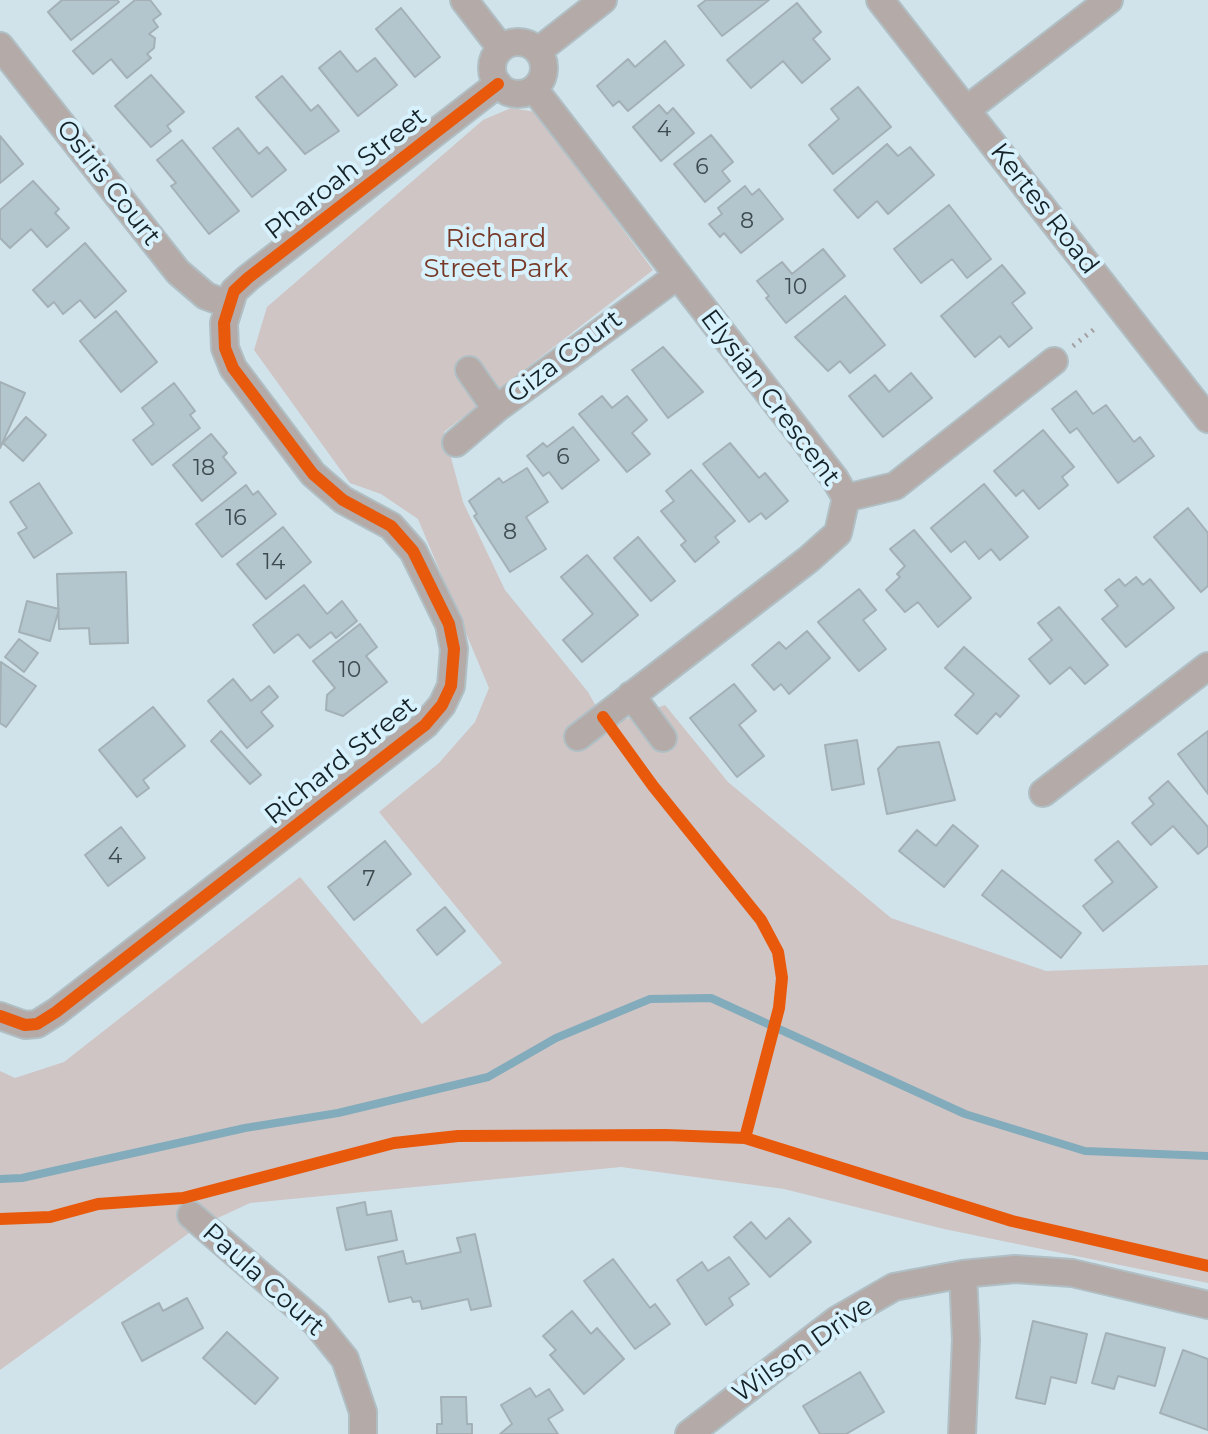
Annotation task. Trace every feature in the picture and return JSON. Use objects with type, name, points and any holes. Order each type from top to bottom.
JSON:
[{"type":"street","points":[[464,0],[501,48]]},
{"type":"street","points":[[538,51],[603,0]]},
{"type":"street","name":"Kertes Road","points":[[880,0],[1208,419]]},
{"type":"street","points":[[966,110],[1109,0]]},
{"type":"street","points":[[520,42],[538,51],[544,71],[534,89],[511,92],[498,84],[492,65],[501,48],[520,42]]},
{"type":"street","name":"Osiris Court","points":[[0,46],[178,272],[206,296],[228,304]]},
{"type":"street","name":"Pharoah Street","points":[[228,304],[234,291],[248,278],[498,84]]},
{"type":"street","name":"Elysian Crescent","points":[[534,89],[846,498],[838,533],[809,559],[578,737]]},
{"type":"street","name":"Giza Court","points":[[456,443],[496,409],[677,276]]},
{"type":"street","name":"Richard Street","points":[[0,1016],[25,1025],[37,1024],[56,1012],[425,725],[442,705],[451,686],[454,649],[449,624],[413,551],[391,526],[328,490],[233,368],[225,348],[224,323],[228,304]]},
{"type":"street","points":[[846,498],[895,486],[1054,361]]},
{"type":"street","points":[[469,370],[496,409]]},
{"type":"street","points":[[1043,793],[1208,666]]},
{"type":"street","points":[[631,695],[663,738]]},
{"type":"street","name":"Paula Court","points":[[191,1215],[316,1323],[345,1359],[363,1412],[363,1434]]},
{"type":"street","name":"Wilson Drive","points":[[689,1434],[837,1320],[894,1287],[963,1274],[1015,1269],[1072,1273],[1208,1305]]},
{"type":"street","points":[[962,1434],[966,1340],[963,1274]]},
{"type":"green space","name":"Richard Street Park","points":[[511,108],[536,112],[653,270],[444,432],[463,502],[505,590],[588,692],[607,726],[665,705],[728,782],[891,918],[1046,971],[1208,965],[1208,1283],[944,1229],[784,1189],[621,1167],[250,1203],[196,1228],[0,1370],[0,1071],[15,1078],[64,1062],[300,877],[422,1024],[502,963],[379,812],[439,763],[475,722],[489,688],[418,519],[381,494],[350,483],[254,350],[267,307],[483,120]]},
{"type":"building","points":[[62,0],[119,2],[71,40],[48,12]]},
{"type":"building","points":[[135,0],[150,0],[161,14],[153,20],[158,27],[149,34],[155,38],[154,48],[147,54],[151,58],[127,78],[111,59],[93,74],[73,51]]},
{"type":"building","points":[[706,0],[769,0],[722,36],[698,6]]},
{"type":"building","points":[[797,3],[821,32],[813,39],[830,59],[802,83],[783,61],[751,88],[727,60]]},
{"type":"building","points":[[401,8],[440,57],[415,77],[376,29]]},
{"type":"building","points":[[665,41],[684,65],[628,111],[619,101],[613,106],[597,86],[628,59],[635,67]]},
{"type":"building","points":[[340,51],[357,72],[375,58],[397,85],[358,116],[319,68]]},
{"type":"building","points":[[151,75],[184,112],[167,126],[171,131],[151,147],[115,106]]},
{"type":"building","points":[[282,76],[311,111],[318,105],[339,131],[305,154],[256,97]]},
{"type":"building","points":[[858,87],[891,127],[833,174],[809,145],[839,119],[831,109]]},
{"type":"building","points":[[659,105],[667,114],[673,108],[694,133],[661,161],[633,127]]},
{"type":"building","points":[[238,128],[259,154],[267,147],[286,170],[252,197],[213,148]]},
{"type":"building","points":[[711,135],[733,162],[722,171],[730,181],[705,202],[674,164]]},
{"type":"building","points":[[0,136],[23,164],[0,183]]},
{"type":"building","points":[[182,140],[239,211],[209,234],[171,186],[176,183],[157,160]]},
{"type":"building","points":[[887,144],[898,156],[910,147],[934,175],[888,214],[877,201],[858,218],[834,190]]},
{"type":"building","points":[[33,181],[59,209],[55,213],[69,228],[47,247],[31,229],[10,248],[0,238],[0,210]]},
{"type":"building","points":[[745,186],[752,195],[759,189],[783,219],[741,253],[724,233],[720,237],[709,224],[722,214],[718,208]]},
{"type":"building","points":[[949,205],[991,259],[967,278],[952,259],[921,283],[894,249]]},
{"type":"building","points":[[85,243],[126,291],[95,318],[80,300],[63,314],[54,302],[48,307],[33,290]]},
{"type":"building","points":[[823,249],[845,276],[786,323],[757,281],[782,262],[792,274]]},
{"type":"building","points":[[1002,265],[1025,293],[1012,303],[1032,328],[1009,347],[1000,336],[975,357],[941,316]]},
{"type":"building","points":[[845,296],[885,345],[850,373],[840,361],[828,371],[795,337]]},
{"type":"building","points":[[116,311],[157,362],[121,392],[80,341]]},
{"type":"building","points":[[663,347],[703,392],[668,418],[632,370]]},
{"type":"building","points":[[911,373],[932,398],[883,437],[849,396],[875,375],[889,392]]},
{"type":"building","points":[[0,382],[25,393],[0,448]]},
{"type":"building","points":[[174,383],[195,411],[190,415],[200,428],[152,465],[133,440],[154,424],[142,408]]},
{"type":"building","points":[[1076,391],[1093,414],[1106,405],[1134,442],[1140,437],[1154,456],[1118,483],[1077,428],[1070,433],[1052,409]]},
{"type":"building","points":[[602,396],[612,408],[627,396],[647,420],[632,433],[650,454],[627,472],[579,414]]},
{"type":"building","points":[[26,417],[46,435],[23,461],[3,443]]},
{"type":"building","points":[[573,427],[599,460],[562,489],[549,472],[543,476],[527,456],[543,443],[547,447]]},
{"type":"building","points":[[1043,430],[1074,467],[1062,477],[1068,485],[1039,509],[1023,490],[1016,496],[994,471]]},
{"type":"building","points":[[211,434],[227,453],[223,457],[236,473],[202,501],[173,465]]},
{"type":"building","points":[[730,443],[759,478],[765,473],[788,501],[766,519],[761,513],[749,522],[703,464]]},
{"type":"building","points":[[527,468],[548,502],[526,517],[546,549],[510,572],[474,516],[477,514],[469,501],[499,478],[503,483]]},
{"type":"building","points":[[691,470],[735,521],[715,537],[719,542],[695,562],[681,545],[686,541],[661,511],[674,501],[666,491]]},
{"type":"building","points":[[39,483],[72,533],[34,558],[18,533],[27,528],[10,502]]},
{"type":"building","points":[[984,484],[1028,537],[1000,560],[991,549],[979,559],[965,541],[951,552],[931,528]]},
{"type":"building","points":[[246,485],[253,495],[258,491],[276,514],[222,557],[196,524]]},
{"type":"building","points":[[1188,508],[1208,533],[1208,586],[1201,592],[1154,537]]},
{"type":"building","points":[[283,527],[311,562],[266,599],[237,564]]},
{"type":"building","points":[[914,530],[971,598],[938,627],[918,602],[905,612],[886,590],[900,577],[897,574],[905,566],[890,549]]},
{"type":"building","points":[[638,537],[675,581],[651,601],[614,558]]},
{"type":"building","points":[[587,555],[638,615],[582,662],[563,640],[593,614],[561,577]]},
{"type":"building","points":[[126,572],[128,643],[90,644],[89,628],[59,629],[57,574]]},
{"type":"building","points":[[1136,577],[1143,585],[1150,579],[1174,608],[1126,647],[1102,619],[1118,606],[1105,590],[1119,579],[1125,586]]},
{"type":"building","points":[[304,585],[327,614],[342,601],[357,621],[336,638],[331,632],[310,648],[298,634],[274,653],[253,625]]},
{"type":"building","points":[[859,589],[876,610],[863,620],[886,649],[859,671],[818,622]]},
{"type":"building","points":[[27,601],[59,609],[50,641],[19,632]]},
{"type":"building","points":[[1059,607],[1108,665],[1085,684],[1070,667],[1050,684],[1029,659],[1052,640],[1038,623]]},
{"type":"building","points":[[360,624],[377,647],[366,656],[387,682],[343,716],[326,710],[327,695],[335,688],[313,661]]},
{"type":"building","points":[[807,631],[830,658],[789,694],[781,684],[774,690],[752,665],[779,642],[786,649]]},
{"type":"building","points":[[19,639],[38,653],[24,672],[5,657]]},
{"type":"building","points":[[964,647],[1019,696],[1000,717],[996,713],[977,734],[955,715],[974,694],[945,668]]},
{"type":"building","points":[[1,662],[36,686],[6,727],[0,723]]},
{"type":"building","points":[[233,679],[251,701],[269,686],[278,697],[261,712],[273,726],[247,748],[208,701]]},
{"type":"building","points":[[734,684],[756,711],[739,725],[764,756],[737,777],[690,718]]},
{"type":"building","points":[[153,707],[185,746],[143,780],[149,788],[137,797],[99,750]]},
{"type":"building","points":[[221,731],[261,775],[250,784],[211,741]]},
{"type":"building","points":[[1208,731],[1208,794],[1178,754]]},
{"type":"building","points":[[857,740],[864,784],[832,790],[825,745]]},
{"type":"building","points":[[939,742],[955,800],[887,814],[878,769],[898,747]]},
{"type":"building","points":[[1168,781],[1208,827],[1208,846],[1198,854],[1173,826],[1151,845],[1132,823],[1154,804],[1149,798]]},
{"type":"building","points":[[953,825],[978,846],[944,887],[899,851],[917,830],[936,846]]},
{"type":"building","points":[[121,827],[145,858],[108,886],[85,855]]},
{"type":"building","points":[[385,841],[411,874],[354,920],[328,887]]},
{"type":"building","points":[[1118,841],[1157,887],[1103,931],[1083,906],[1113,882],[1095,860]]},
{"type":"building","points":[[1002,870],[1081,933],[1061,958],[982,895]]},
{"type":"building","points":[[445,907],[465,931],[437,955],[417,930]]},
{"type":"building","points":[[365,1202],[367,1215],[391,1211],[397,1240],[346,1250],[337,1208]]},
{"type":"building","points":[[789,1218],[811,1242],[770,1277],[734,1237],[751,1222],[766,1239]]},
{"type":"building","points":[[475,1234],[491,1306],[471,1310],[468,1299],[422,1309],[420,1301],[413,1302],[411,1297],[389,1302],[378,1257],[403,1251],[406,1264],[461,1252],[457,1238]]},
{"type":"building","points":[[729,1257],[749,1284],[729,1298],[733,1305],[706,1325],[677,1280],[702,1262],[708,1271]]},
{"type":"building","points":[[613,1259],[650,1308],[655,1304],[670,1324],[635,1349],[584,1281]]},
{"type":"building","points":[[187,1298],[203,1328],[142,1361],[122,1323],[159,1303],[163,1311]]},
{"type":"building","points":[[572,1311],[591,1334],[597,1328],[624,1359],[584,1394],[550,1355],[556,1350],[543,1336]]},
{"type":"building","points":[[1033,1321],[1087,1334],[1076,1383],[1051,1377],[1045,1404],[1016,1398]]},
{"type":"building","points":[[227,1332],[278,1378],[255,1404],[203,1358]]},
{"type":"building","points":[[1106,1333],[1165,1348],[1155,1386],[1118,1376],[1114,1389],[1092,1383]]},
{"type":"building","points":[[1183,1350],[1208,1359],[1208,1430],[1160,1413]]},
{"type":"building","points":[[860,1372],[884,1412],[846,1434],[820,1434],[803,1406]]},
{"type":"building","points":[[530,1388],[536,1397],[549,1389],[563,1410],[548,1419],[558,1434],[500,1434],[512,1424],[501,1405]]},
{"type":"building","points":[[441,1397],[466,1397],[467,1424],[472,1424],[472,1434],[437,1434],[437,1424],[442,1424]]},
{"type":"waterway","points":[[0,1179],[22,1178],[245,1128],[338,1113],[488,1077],[556,1038],[650,999],[711,998],[965,1114],[1085,1151],[1208,1156]]},
{"type":"cycle path","points":[[0,1016],[25,1025],[37,1024],[56,1012],[425,725],[442,705],[451,686],[454,649],[449,624],[413,551],[391,526],[343,500],[313,474],[233,368],[225,348],[224,323],[234,291],[248,278],[498,84]]},
{"type":"cycle path","points":[[603,717],[653,786],[761,920],[778,952],[782,978],[779,1008],[745,1138]]},
{"type":"cycle path","points":[[0,1219],[50,1217],[98,1204],[183,1198],[394,1143],[458,1136],[666,1135],[745,1138],[1012,1221],[1208,1266]]}]
